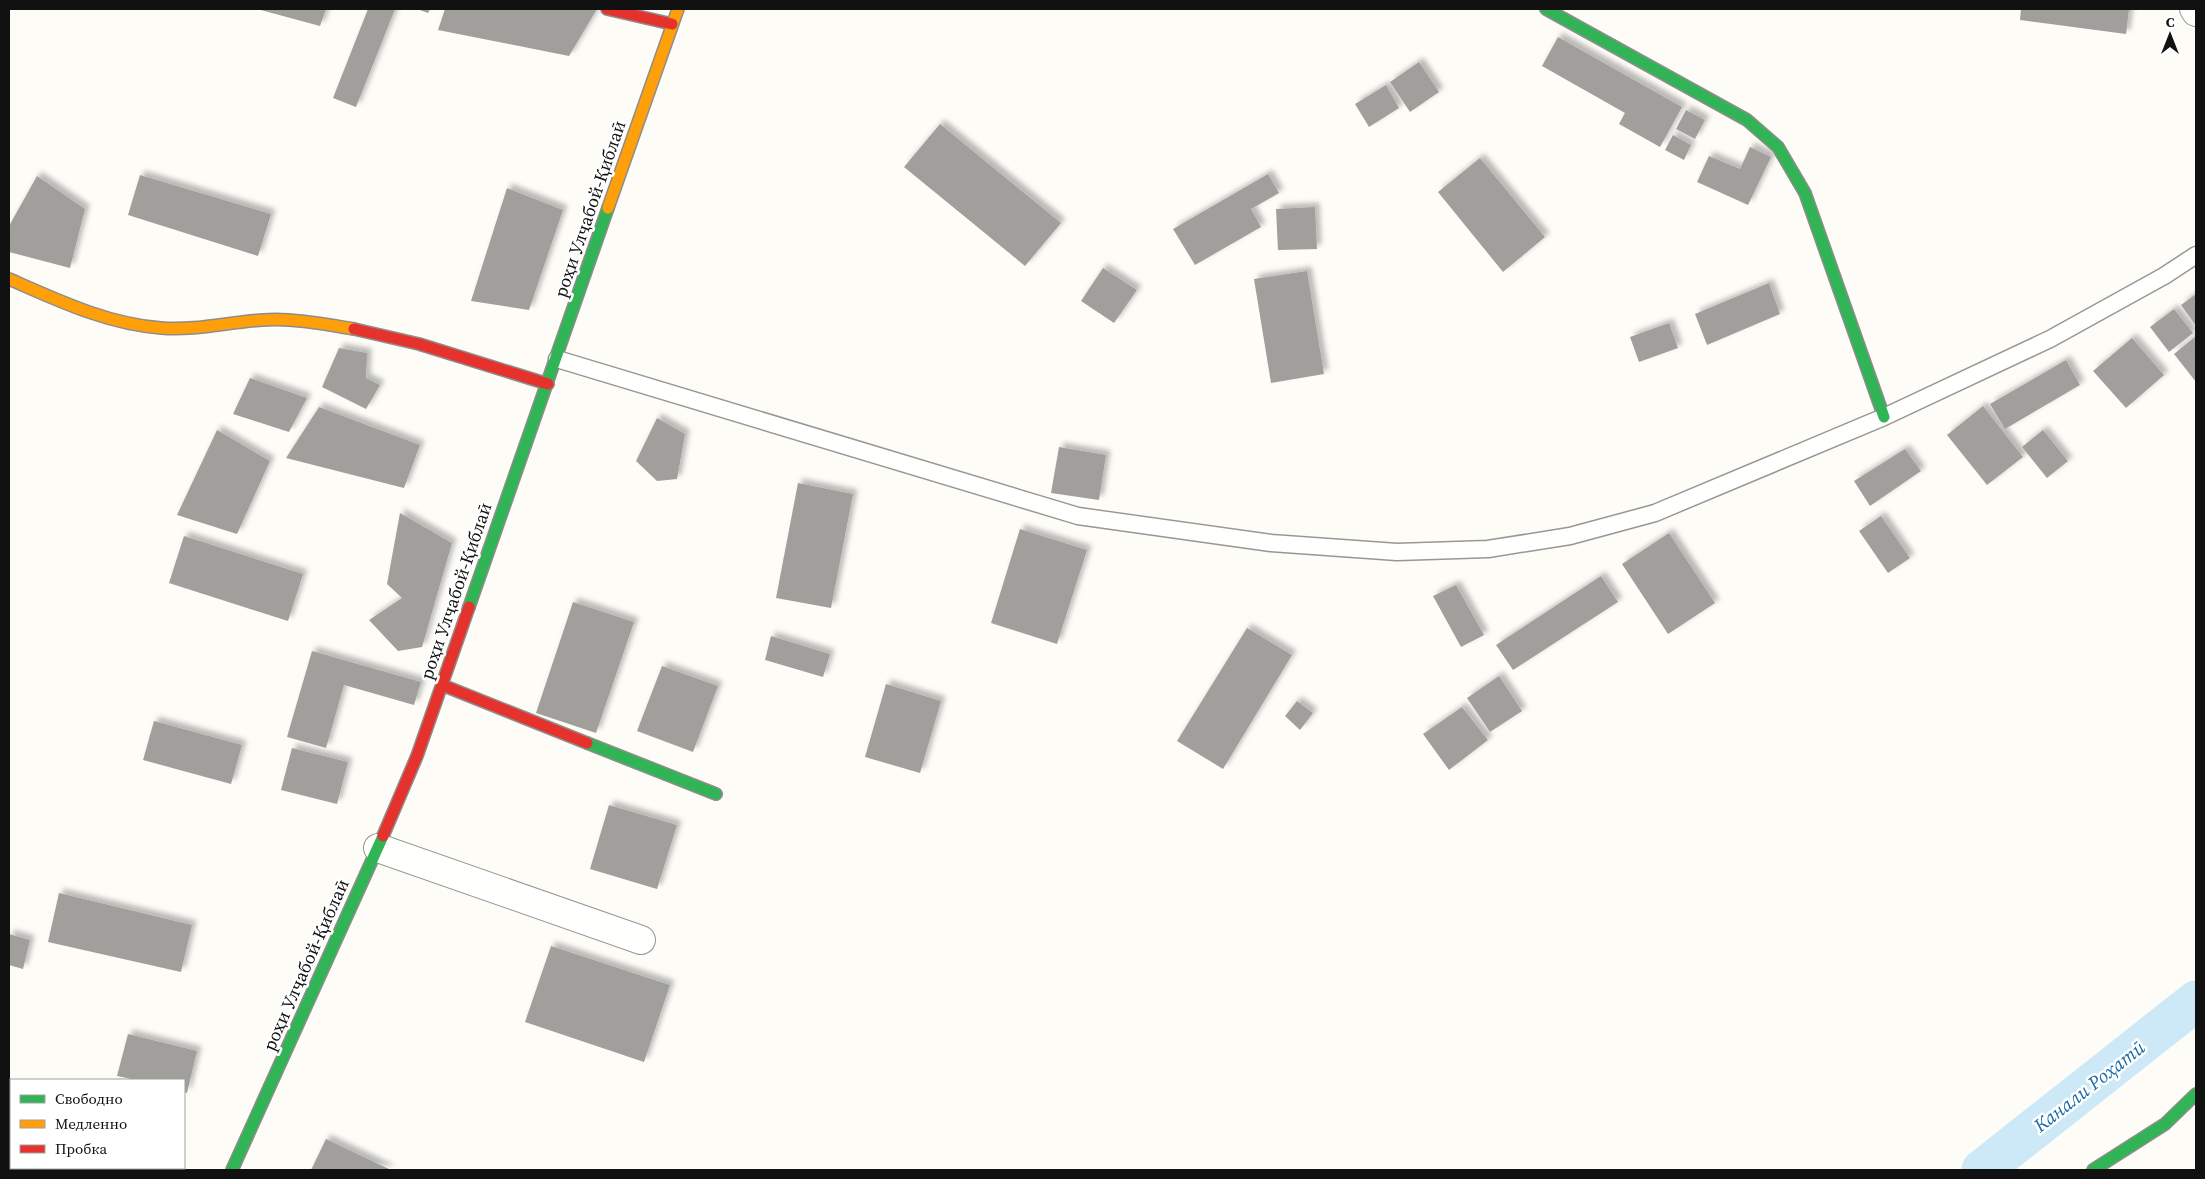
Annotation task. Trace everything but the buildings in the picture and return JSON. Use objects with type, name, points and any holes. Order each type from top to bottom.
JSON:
[{"type":"street","points":[[607,9],[672,24]]},
{"type":"street","name":"роҳи Улҷабой-Қиблаӣ","points":[[232,1170],[378,848],[417,756],[678,9]]},
{"type":"street","points":[[1546,9],[1747,120],[1778,146],[1805,193],[1884,418]]},
{"type":"street","points":[[9,278],[76,307],[132,325],[181,329],[286,320],[344,327],[406,340],[548,384]]},
{"type":"street","points":[[442,685],[716,794]]},
{"type":"street","points":[[378,848],[640,940]]},
{"type":"street","points":[[2093,1170],[2165,1124],[2196,1094]]},
{"type":"lane","points":[[557,359],[1078,516],[1271,544],[1397,552],[1488,549],[1570,536],[1655,513],[1884,418],[2050,339],[2164,276],[2196,255]]},
{"type":"waterway","name":"Канали Роҳатӣ","points":[[1982,1170],[2196,1001]]},
{"type":"traffic: fast","points":[[1546,9],[1747,120],[1778,147],[1805,193],[1884,417]]},
{"type":"traffic: fast","points":[[469,607],[608,208]]},
{"type":"traffic: fast","points":[[587,743],[716,794]]},
{"type":"traffic: fast","points":[[232,1170],[383,836]]},
{"type":"traffic: fast","points":[[2093,1170],[2165,1124],[2196,1094]]},
{"type":"traffic: slow","points":[[608,208],[678,9]]},
{"type":"traffic: slow","points":[[9,279],[83,310],[141,326],[174,329],[250,321],[286,320],[354,329]]},
{"type":"traffic: jam","points":[[607,9],[672,24]]},
{"type":"traffic: jam","points":[[354,329],[419,344],[548,384]]},
{"type":"traffic: jam","points":[[383,836],[417,756],[469,607]]},
{"type":"traffic: jam","points":[[442,685],[587,743]]}]
